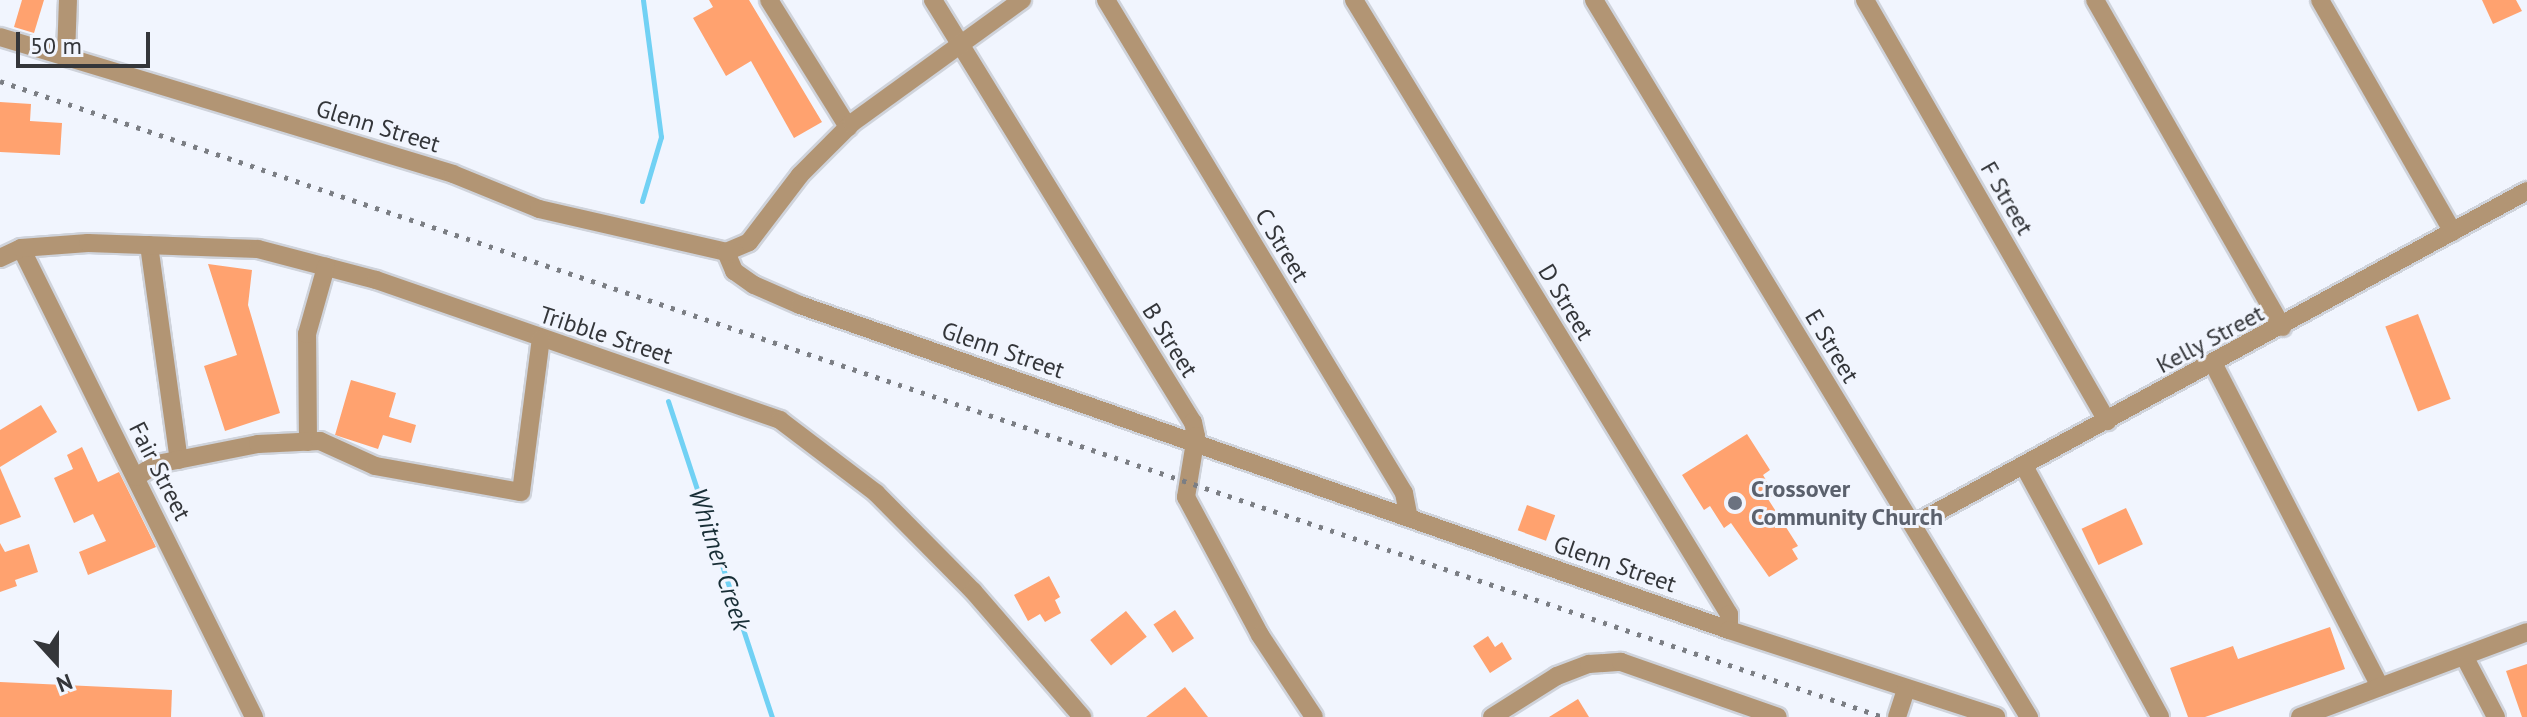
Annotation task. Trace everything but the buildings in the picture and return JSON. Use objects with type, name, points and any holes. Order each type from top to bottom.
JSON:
[{"type":"street","points":[[66,56],[68,0]]},
{"type":"street","points":[[769,0],[848,127]]},
{"type":"street","name":"B Street","points":[[933,0],[1193,422],[1195,443],[1186,497],[1260,635],[1314,717]]},
{"type":"street","points":[[726,252],[749,242],[800,175],[848,127],[1022,0]]},
{"type":"street","name":"C Street","points":[[1106,0],[1404,493],[1409,518]]},
{"type":"street","name":"D Street","points":[[1354,0],[1727,611],[1729,630]]},
{"type":"street","name":"E Street","points":[[1594,0],[2029,717]]},
{"type":"street","name":"F Street","points":[[1865,0],[2107,421]]},
{"type":"street","points":[[2095,0],[2282,327]]},
{"type":"street","points":[[2320,0],[2453,232]]},
{"type":"street","name":"Glenn Street","points":[[0,37],[453,174],[539,209],[726,252],[734,271],[754,285],[800,305],[1729,630],[1996,717]]},
{"type":"street","name":"Kelly Street","points":[[1913,525],[2214,365],[2527,191]]},
{"type":"street","points":[[149,245],[179,460]]},
{"type":"street","name":"Tribble Street","points":[[0,258],[21,248],[149,245],[258,249],[326,267],[780,420],[836,458],[973,591],[1082,717]]},
{"type":"street","name":"Fair Street","points":[[21,248],[254,717]]},
{"type":"street","points":[[308,442],[307,334],[326,267]]},
{"type":"street","points":[[136,477],[157,464],[258,444],[320,441],[375,466],[521,492],[541,339]]},
{"type":"street","points":[[2214,365],[2380,687]]},
{"type":"street","points":[[2024,466],[2160,717]]},
{"type":"street","points":[[2300,717],[2527,632]]},
{"type":"street","points":[[2464,656],[2496,717]]},
{"type":"street","points":[[1492,717],[1557,676],[1589,664],[1621,662],[1778,717]]},
{"type":"street","points":[[1897,717],[1906,689]]},
{"type":"waterway","name":"Whitner Creek","points":[[642,201],[661,137],[643,0]]},
{"type":"waterway","name":"Whitner Creek","points":[[668,401],[772,717]]},
{"type":"railway","points":[[0,81],[1883,717]]},
{"type":"place","name":"Crossover Community Church","points":[[1735,503]]}]
